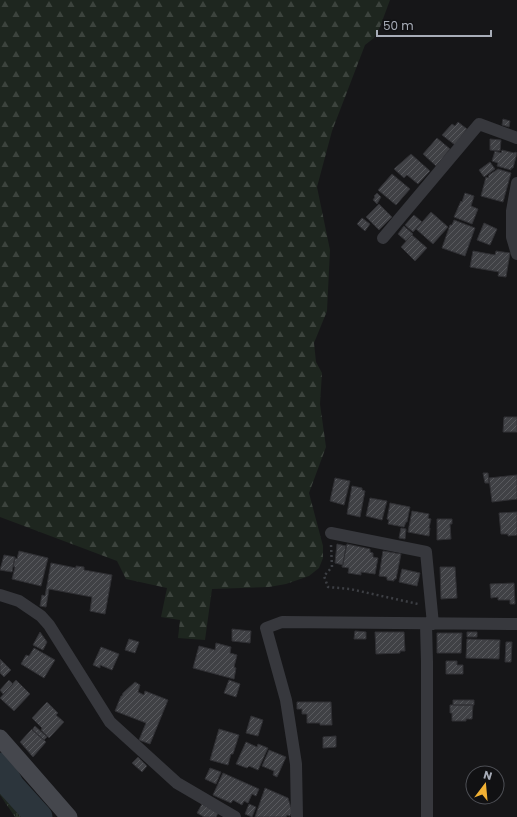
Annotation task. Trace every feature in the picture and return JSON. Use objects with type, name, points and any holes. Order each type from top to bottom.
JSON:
[{"type":"main road","points":[[0,738],[69,817]]},
{"type":"street","points":[[383,238],[479,124],[517,138]]},
{"type":"street","points":[[517,183],[512,211],[512,237],[517,254]]},
{"type":"street","points":[[331,533],[426,552],[431,606],[427,662],[427,817]]},
{"type":"street","points":[[0,595],[19,601],[41,616],[49,625],[110,722],[177,783],[235,817]]},
{"type":"street","points":[[297,817],[296,764],[286,700],[266,628],[282,622],[517,624]]},
{"type":"path","points":[[331,533],[332,567],[324,576],[328,587],[350,589],[431,606]]},
{"type":"green space","points":[[0,0],[390,0],[380,27],[374,38],[365,45],[332,131],[317,187],[330,250],[327,311],[314,343],[316,362],[322,373],[320,404],[326,447],[309,493],[323,546],[323,558],[319,568],[309,576],[286,584],[269,587],[212,589],[205,640],[178,638],[180,620],[161,617],[167,588],[126,579],[117,561],[0,517]]},
{"type":"green space","points":[[0,759],[52,817],[15,817],[0,795]]},
{"type":"building","points":[[503,119],[510,121],[509,127],[502,125]]},
{"type":"building","points":[[458,122],[467,129],[455,145],[442,135],[452,124],[455,126]]},
{"type":"building","points":[[437,138],[450,149],[436,166],[423,154]]},
{"type":"building","points":[[490,139],[501,140],[500,151],[490,150]]},
{"type":"building","points":[[502,150],[517,153],[513,168],[511,168],[511,170],[497,166],[498,163],[492,161],[495,151],[501,153]]},
{"type":"building","points":[[411,154],[430,171],[418,184],[407,175],[404,178],[394,169]]},
{"type":"building","points":[[490,162],[495,169],[484,177],[479,170]]},
{"type":"building","points":[[498,169],[511,173],[503,202],[481,196],[486,177],[488,178],[489,175]]},
{"type":"building","points":[[392,174],[410,189],[396,205],[378,190]]},
{"type":"building","points":[[377,193],[381,197],[377,204],[373,200]]},
{"type":"building","points":[[465,193],[474,196],[471,206],[478,209],[472,224],[454,217]]},
{"type":"building","points":[[379,204],[392,217],[379,230],[366,217]]},
{"type":"building","points":[[431,212],[448,227],[433,244],[416,229]]},
{"type":"building","points":[[414,215],[422,222],[413,232],[405,225]]},
{"type":"building","points":[[362,218],[370,224],[365,231],[357,224]]},
{"type":"building","points":[[454,220],[475,228],[465,256],[442,248],[450,225],[452,225]]},
{"type":"building","points":[[484,223],[497,229],[490,245],[477,240]]},
{"type":"building","points":[[404,226],[413,234],[406,241],[398,234]]},
{"type":"building","points":[[412,235],[427,248],[415,261],[401,247]]},
{"type":"building","points":[[473,251],[495,255],[496,251],[510,253],[506,277],[498,276],[499,272],[470,267]]},
{"type":"building","points":[[504,417],[517,417],[517,432],[503,432]]},
{"type":"building","points":[[483,473],[488,473],[489,483],[485,483]]},
{"type":"building","points":[[517,475],[517,499],[492,502],[489,478]]},
{"type":"building","points":[[335,478],[350,481],[344,505],[330,501]]},
{"type":"building","points":[[352,486],[362,488],[362,490],[365,491],[360,517],[347,514]]},
{"type":"building","points":[[370,498],[387,501],[382,520],[366,516]]},
{"type":"building","points":[[390,503],[410,507],[407,522],[404,527],[388,524],[389,520],[387,519]]},
{"type":"building","points":[[412,511],[429,514],[428,518],[431,519],[429,536],[408,532]]},
{"type":"building","points":[[517,512],[517,535],[508,536],[508,534],[501,534],[499,513]]},
{"type":"building","points":[[437,519],[452,519],[452,524],[450,524],[451,539],[437,540]]},
{"type":"building","points":[[401,528],[406,529],[405,539],[399,538]]},
{"type":"building","points":[[337,544],[346,546],[343,565],[335,563]]},
{"type":"building","points":[[347,544],[370,549],[370,552],[373,553],[373,557],[378,558],[375,574],[361,572],[361,575],[348,573],[349,568],[342,567]]},
{"type":"building","points":[[19,551],[48,558],[41,586],[12,579],[15,567],[13,566],[15,558],[17,559]]},
{"type":"building","points":[[383,551],[401,554],[396,579],[394,579],[394,581],[387,580],[387,577],[379,576]]},
{"type":"building","points":[[4,555],[15,557],[12,572],[0,570]]},
{"type":"building","points":[[51,563],[76,568],[76,566],[84,567],[84,570],[112,575],[105,614],[90,611],[92,597],[49,589],[46,607],[40,606],[42,595],[45,596]]},
{"type":"building","points":[[440,567],[455,567],[457,598],[441,599]]},
{"type":"building","points":[[402,569],[420,573],[417,586],[399,582]]},
{"type":"building","points":[[514,583],[515,604],[510,604],[510,600],[498,600],[498,597],[491,598],[490,584]]},
{"type":"building","points":[[232,629],[251,631],[250,643],[232,641]]},
{"type":"building","points":[[355,631],[366,632],[366,639],[354,639]]},
{"type":"building","points":[[40,632],[47,642],[43,650],[33,645]]},
{"type":"building","points":[[375,632],[404,632],[405,651],[400,651],[400,653],[376,654]]},
{"type":"building","points":[[467,632],[477,632],[477,637],[467,637]]},
{"type":"building","points":[[437,633],[462,633],[461,653],[437,653]]},
{"type":"building","points":[[129,639],[139,642],[135,653],[125,650]]},
{"type":"building","points":[[467,639],[500,640],[499,659],[466,658]]},
{"type":"building","points":[[506,642],[512,642],[511,662],[505,662]]},
{"type":"building","points":[[216,643],[231,647],[230,653],[237,655],[234,667],[236,668],[234,679],[193,668],[199,646],[215,650]]},
{"type":"building","points":[[101,647],[119,654],[112,670],[100,665],[100,668],[93,665]]},
{"type":"building","points":[[34,648],[55,660],[44,678],[21,664],[26,655],[29,656]]},
{"type":"building","points":[[0,659],[11,670],[4,677],[0,673]]},
{"type":"building","points":[[446,661],[457,661],[457,665],[463,665],[463,674],[446,674]]},
{"type":"building","points":[[9,680],[13,684],[3,694],[0,690]]},
{"type":"building","points":[[16,680],[30,694],[14,711],[0,698]]},
{"type":"building","points":[[229,680],[240,684],[236,697],[224,693]]},
{"type":"building","points":[[135,682],[140,685],[138,692],[144,695],[145,691],[168,700],[150,744],[139,740],[146,723],[115,711],[123,693]]},
{"type":"building","points":[[453,700],[474,700],[474,705],[453,705]]},
{"type":"building","points":[[47,702],[58,713],[56,715],[64,722],[49,738],[32,718]]},
{"type":"building","points":[[297,702],[331,702],[332,725],[307,723],[307,714],[302,714],[302,709],[297,709]]},
{"type":"building","points":[[450,705],[473,705],[472,719],[466,719],[466,721],[452,721]]},
{"type":"building","points":[[251,716],[263,720],[258,736],[246,733]]},
{"type":"building","points":[[35,726],[47,737],[44,740],[32,730]]},
{"type":"building","points":[[32,729],[46,742],[33,757],[20,742]]},
{"type":"building","points":[[219,729],[239,735],[228,765],[210,760]]},
{"type":"building","points":[[336,736],[336,747],[323,748],[323,737]]},
{"type":"building","points":[[246,742],[257,747],[258,744],[268,748],[258,770],[249,766],[247,768],[236,764]]},
{"type":"building","points":[[269,750],[286,757],[277,777],[273,775],[274,771],[262,766]]},
{"type":"building","points":[[138,757],[147,766],[142,772],[132,763]]},
{"type":"building","points":[[210,768],[221,772],[216,784],[205,779]]},
{"type":"building","points":[[223,773],[259,789],[256,796],[252,794],[248,803],[244,801],[242,805],[233,800],[231,803],[213,795]]},
{"type":"building","points":[[265,788],[288,798],[292,811],[290,816],[255,817]]},
{"type":"building","points":[[202,804],[218,813],[216,817],[204,817],[197,813]]},
{"type":"building","points":[[249,804],[256,807],[252,817],[245,814]]},
{"type":"waterway","points":[[0,766],[11,786],[39,817]]}]
